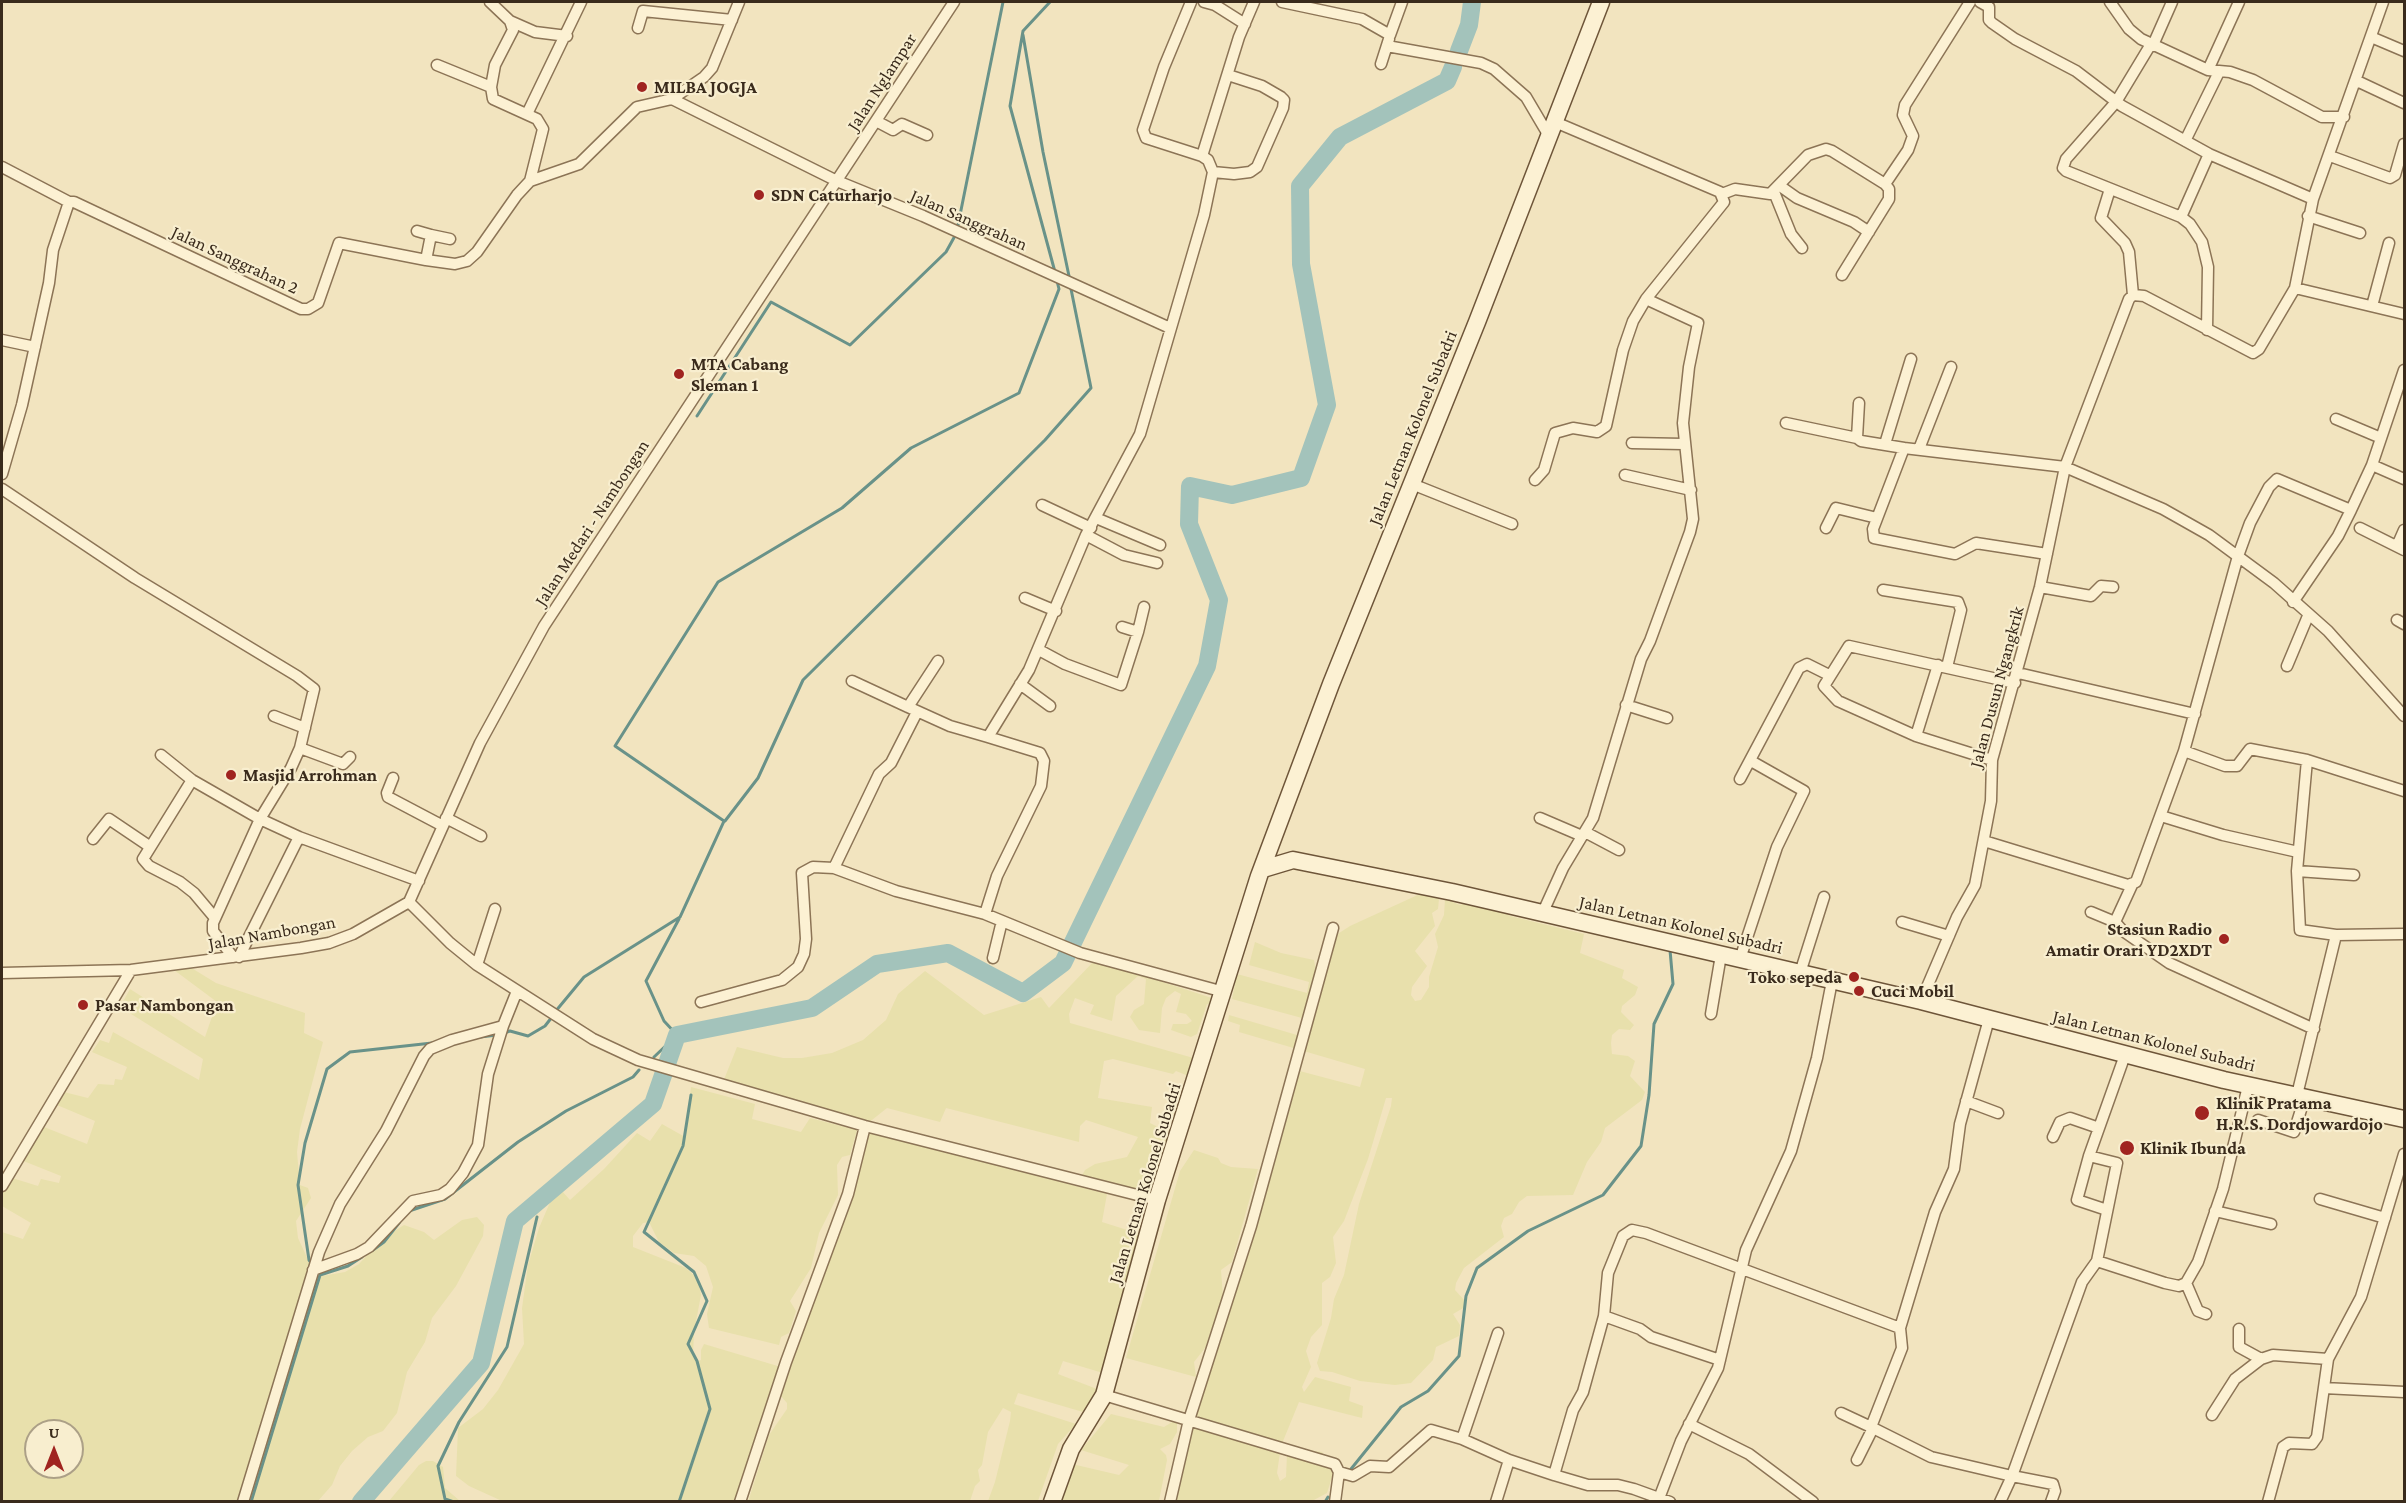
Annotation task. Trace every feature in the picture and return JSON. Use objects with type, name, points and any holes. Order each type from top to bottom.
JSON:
[{"type":"main road","name":"Jalan Letnan Kolonel Subadri","points":[[1052,1502],[1071,1449],[1104,1395],[1158,1200],[1270,847],[1331,684],[1601,2]]},
{"type":"main road","points":[[1270,847],[1293,860]]},
{"type":"main road","name":"Jalan Letnan Kolonel Subadri","points":[[1263,869],[1293,860],[1543,912],[1921,1001],[2248,1086],[2404,1119]]},
{"type":"street","points":[[490,2],[510,21],[535,32],[567,36]]},
{"type":"street","points":[[527,114],[567,36],[581,2]]},
{"type":"street","points":[[672,99],[712,69],[739,2]]},
{"type":"street","name":"Jalan Nglampar","points":[[837,181],[954,2]]},
{"type":"street","points":[[988,737],[1039,650],[1091,527],[1140,434],[1204,215],[1213,172],[1208,160],[1146,138],[1143,130],[1164,67],[1191,2]]},
{"type":"street","points":[[1204,2],[1215,5],[1245,24]]},
{"type":"street","points":[[1202,156],[1254,2]]},
{"type":"street","points":[[1282,2],[1362,19],[1388,40],[1428,55],[1481,63],[1494,69],[1526,98],[1552,129],[1722,194],[1735,189],[1770,194],[1808,155],[1826,149],[1832,151],[1885,184],[1889,189],[1889,199],[1842,275]]},
{"type":"street","points":[[1381,64],[1402,2]]},
{"type":"street","points":[[1885,184],[1908,150],[1913,136],[1903,115],[1905,105],[1970,2]]},
{"type":"street","points":[[1980,2],[1989,7],[1989,18],[1992,23],[2076,71],[2116,102],[2209,154],[2313,199]]},
{"type":"street","points":[[2111,2],[2133,34],[2152,45],[2214,71],[2253,80],[2322,117],[2344,117]]},
{"type":"street","points":[[2172,2],[2152,45],[2116,102],[2063,164],[2066,171],[2181,217],[2190,224],[2202,242],[2208,267],[2207,330]]},
{"type":"street","points":[[2185,141],[2239,2]]},
{"type":"street","points":[[2109,189],[2101,219],[2125,243],[2129,252],[2133,296],[2144,296],[2249,352],[2256,352],[2295,288],[2313,199],[2357,81],[2383,2]]},
{"type":"street","points":[[638,28],[645,6],[732,20]]},
{"type":"street","points":[[510,21],[512,35],[495,65],[491,87],[493,99],[537,119],[543,129],[530,181]]},
{"type":"street","points":[[2370,37],[2404,51]]},
{"type":"street","points":[[437,65],[491,87]]},
{"type":"street","points":[[1213,172],[1234,174],[1250,172],[1257,167],[1283,108],[1284,100],[1281,97],[1262,86],[1228,75]]},
{"type":"street","points":[[2357,81],[2404,103]]},
{"type":"street","name":"Jalan Sanggrahan 2","points":[[69,202],[74,202],[301,309],[312,308],[318,303],[339,243],[426,260],[455,264],[467,261],[477,252],[517,195],[530,181],[584,160],[637,108],[672,99]]},
{"type":"street","name":"Jalan Sanggrahan","points":[[672,99],[837,181],[923,216],[1170,327]]},
{"type":"street","points":[[876,121],[893,130],[902,124],[927,135]]},
{"type":"street","points":[[2393,177],[2404,144]]},
{"type":"street","points":[[2181,217],[2209,154]]},
{"type":"street","points":[[2330,156],[2386,178],[2393,177],[2404,184]]},
{"type":"street","points":[[2,167],[69,202],[53,250],[22,405],[2,474]]},
{"type":"street","name":"Jalan Medari - Nambongan","points":[[409,902],[480,743],[544,626],[837,181]]},
{"type":"street","points":[[1777,189],[1854,222],[1869,232]]},
{"type":"street","points":[[1777,189],[1791,234],[1802,248]]},
{"type":"street","points":[[1535,480],[1544,470],[1555,433],[1573,428],[1597,432],[1606,426],[1623,350],[1633,321],[1646,299],[1723,204],[1722,194]]},
{"type":"street","points":[[2308,216],[2360,233]]},
{"type":"street","points":[[417,231],[450,239]]},
{"type":"street","points":[[426,260],[431,235]]},
{"type":"street","points":[[2373,306],[2389,243]]},
{"type":"street","points":[[2295,288],[2404,314]]},
{"type":"street","name":"Jalan Dusun Ngangkrik","points":[[1921,1001],[1949,936],[1975,885],[1991,801],[1992,760],[2040,587],[2064,472],[2125,307],[2133,296]]},
{"type":"street","points":[[1543,912],[1563,868],[1593,818],[1641,658],[1650,641],[1690,532],[1693,512],[1683,444],[1685,396],[1698,323],[1646,299]]},
{"type":"street","points":[[2,340],[35,347]]},
{"type":"street","points":[[1885,444],[1911,359]]},
{"type":"street","points":[[1919,449],[1951,367]]},
{"type":"street","points":[[2293,602],[2338,536],[2352,510],[2399,398],[2404,370]]},
{"type":"street","points":[[1856,435],[1858,402]]},
{"type":"street","points":[[1804,419],[1856,435],[1862,441],[2064,472],[2163,509],[2209,535],[2257,569],[2343,646],[2404,714]]},
{"type":"street","points":[[2336,419],[2381,438]]},
{"type":"street","points":[[1786,423],[1856,435]]},
{"type":"street","points":[[1632,443],[1683,444]]},
{"type":"street","points":[[1904,448],[1873,529],[1874,538],[1955,554],[1976,543],[2047,554]]},
{"type":"street","points":[[2372,465],[2404,479]]},
{"type":"street","points":[[1625,475],[1691,490]]},
{"type":"street","points":[[2115,922],[2132,885],[2136,882],[2184,751],[2247,530],[2275,480],[2282,480],[2352,510]]},
{"type":"street","points":[[1412,484],[1512,524]]},
{"type":"street","points":[[2,489],[22,505],[135,578],[310,685],[314,694],[300,748],[291,768],[260,819],[215,918],[213,931],[236,957],[299,837]]},
{"type":"street","points":[[1042,505],[1091,527],[1160,545]]},
{"type":"street","points":[[1826,528],[1836,508],[1877,518]]},
{"type":"street","points":[[1091,527],[1124,555],[1157,563]]},
{"type":"street","points":[[2360,528],[2401,548],[2404,530]]},
{"type":"street","points":[[2040,587],[2091,596],[2101,586],[2113,587]]},
{"type":"street","points":[[1883,590],[1958,602],[1960,610],[1916,736]]},
{"type":"street","points":[[1025,598],[1056,611]]},
{"type":"street","points":[[1039,650],[1065,664],[1121,685],[1144,607]]},
{"type":"street","points":[[2287,666],[2308,616]]},
{"type":"street","points":[[1122,627],[1138,632]]},
{"type":"street","points":[[1992,760],[1916,736],[1838,701],[1824,686],[1829,675],[1849,646],[2195,714]]},
{"type":"street","points":[[834,868],[879,774],[891,763],[912,710],[938,661]]},
{"type":"street","points":[[1740,779],[1799,668],[1808,664],[1829,675]]},
{"type":"street","points":[[852,681],[912,710],[1040,753],[1044,761],[1041,786],[997,876],[985,914]]},
{"type":"street","points":[[1020,684],[1050,706]]},
{"type":"street","points":[[1626,705],[1666,718]]},
{"type":"street","points":[[274,716],[305,728]]},
{"type":"street","points":[[300,748],[343,764],[350,757]]},
{"type":"street","points":[[2184,751],[2225,766],[2237,766],[2250,748],[2307,760],[2404,790]]},
{"type":"street","points":[[161,755],[192,780],[260,819],[299,837],[419,881]]},
{"type":"street","points":[[2307,760],[2297,871],[2300,930],[2336,935],[2404,934]]},
{"type":"street","points":[[1740,959],[1777,847],[1804,791],[1751,761]]},
{"type":"street","points":[[393,778],[387,793],[388,797],[481,836]]},
{"type":"street","points":[[192,780],[148,846],[144,855],[145,863],[180,882],[215,918]]},
{"type":"street","points":[[2161,816],[2223,835],[2298,852]]},
{"type":"street","points":[[1540,818],[1619,850]]},
{"type":"street","points":[[93,840],[109,819],[148,846]]},
{"type":"street","points":[[1984,841],[2132,885]]},
{"type":"street","points":[[701,1002],[782,980],[798,967],[804,954],[806,939],[802,873],[809,867],[834,868],[896,891],[985,914],[1080,953],[1224,992]]},
{"type":"street","points":[[2297,871],[2354,876]]},
{"type":"street","points":[[1800,973],[1824,897]]},
{"type":"street","points":[[409,902],[450,943],[477,965],[594,1039],[653,1066],[865,1126],[1158,1200]]},
{"type":"street","name":"Jalan Nambongan","points":[[2,973],[131,970],[329,943],[353,934],[409,902]]},
{"type":"street","points":[[477,965],[495,909]]},
{"type":"street","points":[[2091,912],[2115,922],[2123,931],[2169,963],[2314,1029]]},
{"type":"street","points":[[993,958],[1002,921]]},
{"type":"street","points":[[1902,922],[1949,936]]},
{"type":"street","points":[[1170,1502],[1189,1420],[1251,1226],[1333,928]]},
{"type":"street","points":[[2258,1120],[2294,1132],[2314,1029],[2336,935]]},
{"type":"street","points":[[1711,1014],[1721,955]]},
{"type":"street","points":[[2,1186],[131,970]]},
{"type":"street","points":[[1659,1499],[1689,1424],[1720,1360],[1750,1241],[1791,1151],[1816,1058],[1832,981]]},
{"type":"street","points":[[313,1270],[357,1254],[369,1247],[413,1201],[441,1195],[450,1189],[463,1173],[478,1145],[488,1074],[517,991]]},
{"type":"street","points":[[1857,1460],[1872,1428],[1902,1348],[1899,1328],[1935,1212],[1954,1169],[1960,1124],[1989,1019]]},
{"type":"street","points":[[243,1502],[313,1270],[340,1204],[386,1131],[424,1056],[430,1049],[452,1040],[503,1026]]},
{"type":"street","points":[[2107,1210],[2077,1200],[2089,1156],[2125,1055]]},
{"type":"street","points":[[2097,1261],[2165,1283],[2179,1286],[2186,1283],[2198,1262],[2215,1211],[2248,1086]]},
{"type":"street","points":[[1966,1101],[1998,1113]]},
{"type":"street","points":[[2053,1137],[2060,1122],[2070,1118],[2100,1128]]},
{"type":"street","points":[[740,1502],[786,1362],[848,1194],[865,1126]]},
{"type":"street","points":[[2268,1502],[2283,1447],[2289,1443],[2312,1444],[2317,1437],[2328,1359],[2361,1296],[2404,1154]]},
{"type":"street","points":[[2000,1502],[2012,1476],[2082,1282],[2097,1261],[2117,1163],[2089,1156]]},
{"type":"street","points":[[2320,1199],[2385,1218]]},
{"type":"street","points":[[2215,1211],[2271,1224]]},
{"type":"street","points":[[1554,1475],[1573,1410],[1583,1392],[1604,1316],[1608,1273],[1618,1245],[1626,1233],[1632,1230],[1742,1267],[1899,1328]]},
{"type":"street","points":[[2186,1283],[2198,1311],[2206,1314]]},
{"type":"street","points":[[1604,1316],[1640,1329],[1651,1337],[1720,1360]]},
{"type":"street","points":[[2239,1329],[2239,1347],[2261,1359]]},
{"type":"street","points":[[1462,1439],[1498,1332]]},
{"type":"street","points":[[2212,1415],[2226,1389],[2261,1359],[2273,1355],[2328,1359]]},
{"type":"street","points":[[2324,1388],[2404,1392]]},
{"type":"street","points":[[1104,1395],[1335,1464],[1339,1473],[1335,1502]]},
{"type":"street","points":[[1841,1413],[1931,1457],[2053,1484],[2055,1491],[2051,1502]]},
{"type":"street","points":[[1689,1424],[1749,1454],[1814,1501]]},
{"type":"street","points":[[1339,1473],[1353,1476],[1370,1466],[1391,1466],[1431,1430],[1462,1439],[1509,1460],[1554,1475],[1588,1485],[1617,1485],[1670,1502]]},
{"type":"street","points":[[1496,1502],[1509,1460]]},
{"type":"shaded area","points":[[1422,893],[1439,899],[1438,909],[1432,913],[1435,926],[1415,951],[1427,966],[1412,987],[1411,995],[1415,1001],[1421,1000],[1429,987],[1429,977],[1438,947],[1435,934],[1444,915],[1445,899],[1460,905],[1468,902],[1506,912],[1510,916],[1584,934],[1580,953],[1624,970],[1622,978],[1638,987],[1635,995],[1622,1006],[1621,1012],[1634,1025],[1630,1030],[1619,1029],[1612,1035],[1611,1043],[1612,1054],[1628,1056],[1635,1061],[1630,1076],[1645,1092],[1642,1100],[1605,1128],[1601,1142],[1587,1162],[1573,1195],[1527,1196],[1519,1202],[1512,1214],[1504,1218],[1501,1226],[1504,1237],[1464,1268],[1456,1283],[1455,1290],[1465,1301],[1465,1307],[1453,1314],[1460,1325],[1459,1336],[1436,1347],[1433,1360],[1411,1383],[1395,1385],[1360,1381],[1332,1372],[1320,1371],[1317,1363],[1331,1318],[1334,1299],[1344,1275],[1359,1204],[1391,1106],[1392,1098],[1386,1098],[1368,1159],[1344,1221],[1333,1237],[1336,1263],[1330,1277],[1322,1283],[1322,1325],[1311,1337],[1306,1351],[1311,1367],[1302,1387],[1304,1392],[1315,1377],[1351,1387],[1349,1401],[1363,1406],[1362,1418],[1299,1402],[1281,1446],[1277,1473],[1280,1481],[1286,1477],[1287,1454],[1293,1448],[1322,1452],[1334,1471],[1327,1493],[1312,1501],[1174,1502],[1201,1378],[1292,1069],[1360,1087],[1365,1069],[1239,1032],[1240,1025],[1228,1021],[1229,1015],[1297,1035],[1302,1018],[1232,999],[1237,974],[1307,993],[1309,982],[1249,965],[1255,942],[1281,953],[1314,960],[1316,971],[1322,973],[1328,970],[1330,963],[1330,939],[1350,926]]},
{"type":"shaded area","points":[[1095,960],[1215,999],[1213,1005],[1207,1004],[1197,1034],[1191,1037],[1171,1030],[1173,1024],[1187,1024],[1192,1021],[1186,1014],[1176,1012],[1181,994],[1175,991],[1166,998],[1162,1008],[1160,1033],[1139,1030],[1130,1017],[1134,1010],[1144,1004],[1146,979],[1138,976],[1116,996],[1112,1021],[1090,1014],[1094,1005],[1075,998],[1069,1014],[1070,1023],[1197,1059],[1191,1077],[1176,1071],[1173,1074],[1113,1059],[1104,1061],[1098,1098],[1152,1107],[1150,1123],[1174,1135],[1156,1196],[1080,1179],[1085,1170],[1095,1164],[1127,1157],[1138,1137],[1086,1120],[1080,1126],[1079,1142],[946,1108],[940,1122],[887,1108],[867,1124],[721,1087],[737,1047],[783,1058],[802,1058],[832,1053],[863,1040],[886,1020],[898,994],[925,971],[984,1015],[1041,997],[1049,1008]]},
{"type":"shaded area","points":[[185,964],[216,983],[305,1013],[304,1033],[323,1042],[300,1129],[297,1152],[300,1185],[308,1188],[311,1198],[296,1221],[298,1238],[316,1277],[345,1272],[359,1264],[382,1239],[404,1225],[424,1232],[434,1240],[462,1220],[477,1217],[484,1225],[483,1236],[456,1286],[432,1318],[425,1342],[407,1372],[397,1413],[383,1431],[368,1437],[352,1451],[340,1466],[332,1485],[318,1501],[2,1501],[2,1232],[23,1239],[31,1223],[2,1206],[2,1189],[9,1177],[38,1186],[41,1179],[59,1183],[61,1176],[21,1160],[44,1127],[87,1144],[95,1121],[57,1105],[64,1092],[88,1098],[98,1084],[114,1085],[115,1079],[122,1080],[127,1067],[92,1052],[100,1040],[109,1043],[113,1032],[199,1080],[203,1059],[120,1007],[130,989],[205,1037],[217,1002],[170,967]]},
{"type":"shaded area","points":[[691,1087],[755,1104],[752,1119],[801,1132],[810,1118],[857,1130],[850,1155],[842,1157],[837,1165],[838,1195],[819,1233],[811,1268],[790,1301],[796,1311],[789,1333],[781,1337],[779,1345],[709,1328],[707,1314],[713,1287],[706,1266],[694,1256],[674,1253],[659,1242],[649,1222],[643,1223],[633,1236],[633,1247],[686,1268],[698,1279],[701,1295],[694,1332],[693,1355],[696,1362],[701,1360],[701,1350],[704,1344],[781,1367],[739,1501],[502,1501],[469,1486],[456,1476],[458,1428],[483,1409],[498,1390],[524,1344],[522,1308],[528,1265],[539,1228],[554,1193],[562,1191],[570,1200],[604,1169],[637,1133],[650,1141],[662,1124],[685,1137]]},
{"type":"shaded area","points":[[867,1132],[1107,1194],[1102,1222],[1143,1235],[1103,1373],[1063,1361],[1058,1374],[1097,1389],[1083,1412],[1018,1393],[1014,1404],[1076,1424],[1058,1444],[1038,1501],[988,1501],[1010,1421],[1011,1412],[1003,1408],[988,1432],[982,1465],[978,1470],[980,1481],[975,1486],[970,1501],[748,1502],[769,1435],[787,1409],[787,1403],[780,1395]]},
{"type":"shaded area","points":[[1194,1150],[1218,1158],[1221,1163],[1231,1167],[1258,1169],[1232,1262],[1221,1270],[1223,1297],[1205,1348],[1194,1362],[1196,1377],[1126,1358],[1180,1171]]},
{"type":"shaded area","points":[[1111,1414],[1164,1427],[1177,1419],[1177,1432],[1170,1444],[1160,1449],[1166,1455],[1167,1460],[1159,1501],[1062,1502],[1072,1464],[1119,1475],[1129,1465],[1081,1450]]},
{"type":"shaded area","points":[[426,1461],[433,1461],[443,1467],[445,1488],[460,1501],[389,1501],[419,1465]]},
{"type":"waterway","points":[[958,225],[1003,2]]},
{"type":"waterway","points":[[1050,2],[1023,31],[1010,106],[1055,272]]},
{"type":"waterway","points":[[1459,51],[1469,25],[1472,2]]},
{"type":"waterway","points":[[1023,35],[1043,152],[1069,276]]},
{"type":"waterway","points":[[361,1502],[481,1363],[515,1221],[653,1104],[677,1035],[812,1008],[877,964],[948,953],[1023,993],[1063,963],[1207,666],[1219,600],[1189,524],[1190,486],[1232,495],[1301,478],[1327,405],[1301,264],[1300,186],[1340,137],[1447,81],[1453,67]]},
{"type":"waterway","points":[[697,416],[771,302],[850,345],[946,252],[956,234]]},
{"type":"waterway","points":[[555,1012],[584,977],[680,917],[724,821],[615,746],[718,582],[842,508],[911,448],[1019,393],[1059,289],[1057,281]]},
{"type":"waterway","points":[[725,821],[758,778],[803,680],[1045,440],[1091,388],[1071,289]]},
{"type":"waterway","points":[[654,1057],[677,1035],[664,1021],[646,981],[679,919]]},
{"type":"waterway","points":[[1351,1469],[1401,1407],[1428,1391],[1459,1356],[1466,1296],[1477,1268],[1528,1231],[1603,1195],[1641,1146],[1649,1095],[1654,1024],[1673,984],[1670,950]]},
{"type":"waterway","points":[[504,1033],[510,1031],[528,1036],[545,1026],[552,1017]]},
{"type":"waterway","points":[[480,1037],[497,1035]]},
{"type":"waterway","points":[[312,1264],[309,1260],[298,1185],[305,1143],[327,1069],[350,1052],[432,1043]]},
{"type":"waterway","points":[[409,1211],[445,1199],[518,1142],[566,1111],[633,1077],[639,1070]]},
{"type":"waterway","points":[[679,1502],[710,1409],[697,1361],[688,1344],[707,1301],[694,1272],[644,1232],[683,1146],[691,1095]]},
{"type":"waterway","points":[[454,1502],[445,1499],[438,1466],[459,1422],[507,1347],[537,1217]]},
{"type":"waterway","points":[[373,1250],[384,1242],[399,1223]]},
{"type":"waterway","points":[[251,1502],[320,1275],[348,1266],[362,1257]]},
{"type":"waterway","points":[[1325,1502],[1328,1497]]},
{"type":"place","name":"MILBA JOGJA","points":[[642,87]]},
{"type":"place","name":"SDN Caturharjo","points":[[759,195]]},
{"type":"place","name":"MTA Cabang Sleman 1","points":[[679,374]]},
{"type":"place","name":"Masjid Arrohman","points":[[231,775]]},
{"type":"place","name":"Stasiun Radio Amatir Orari YD2XDT","points":[[2224,939]]},
{"type":"place","name":"Toko sepeda","points":[[1854,977]]},
{"type":"place","name":"Cuci Mobil","points":[[1859,991]]},
{"type":"place","name":"Pasar Nambongan","points":[[83,1005]]},
{"type":"place","name":"Klinik Pratama H.R.S. Dordjowardojo","points":[[2202,1113]]},
{"type":"place","name":"Klinik Ibunda","points":[[2127,1148]]}]
